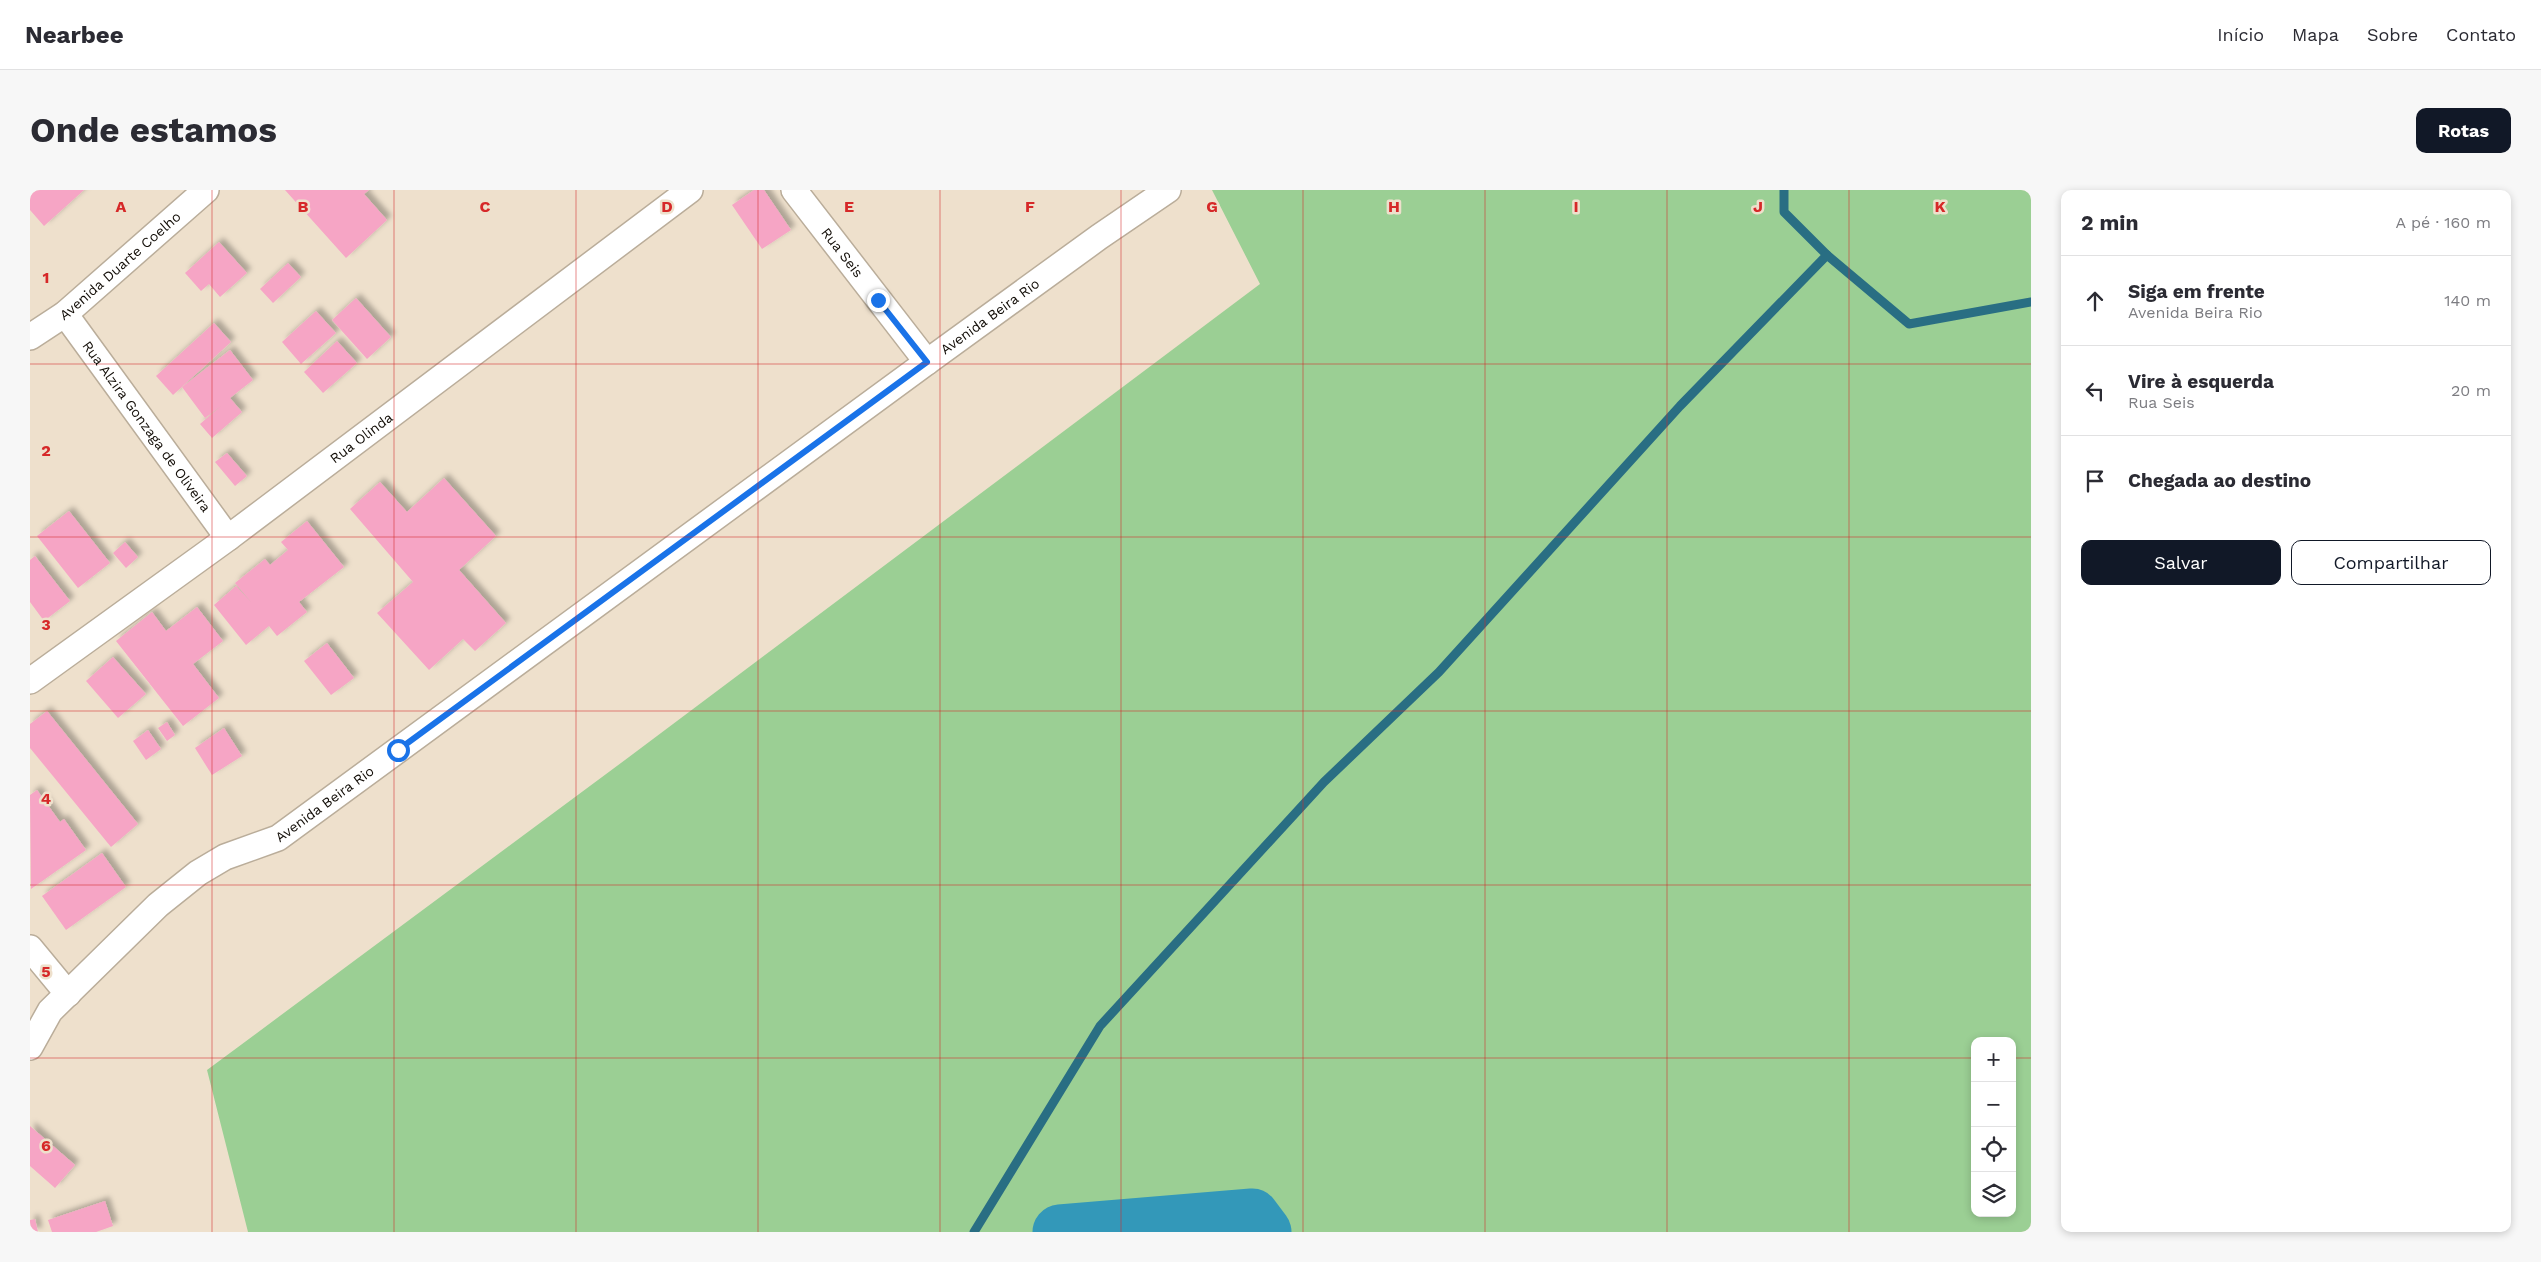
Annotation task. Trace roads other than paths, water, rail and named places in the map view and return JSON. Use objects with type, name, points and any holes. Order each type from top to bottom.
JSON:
[{"type":"street","name":"Avenida Duarte Coelho","points":[[30,337],[65,314],[206,190]]},
{"type":"street","name":"Rua Olinda","points":[[30,681],[228,538],[690,190]]},
{"type":"street","name":"Rua Seis","points":[[794,190],[927,362]]},
{"type":"street","name":"Avenida Beira Rio","points":[[30,1047],[50,1011],[158,905],[198,873],[225,857],[278,838],[927,362],[1099,237],[1168,190]]},
{"type":"street","name":"Rua Alzira Gonzaga de Oliveira","points":[[65,314],[228,538]]},
{"type":"street","points":[[30,948],[68,994]]},
{"type":"waterway","points":[[1784,190],[1784,212],[1827,255]]},
{"type":"waterway","points":[[974,1232],[1100,1026],[1324,782],[1439,672],[1680,406],[1827,255],[1909,324],[2031,302]]},
{"type":"waterway","points":[[1060,1232],[1252,1216],[1264,1232]]}]
